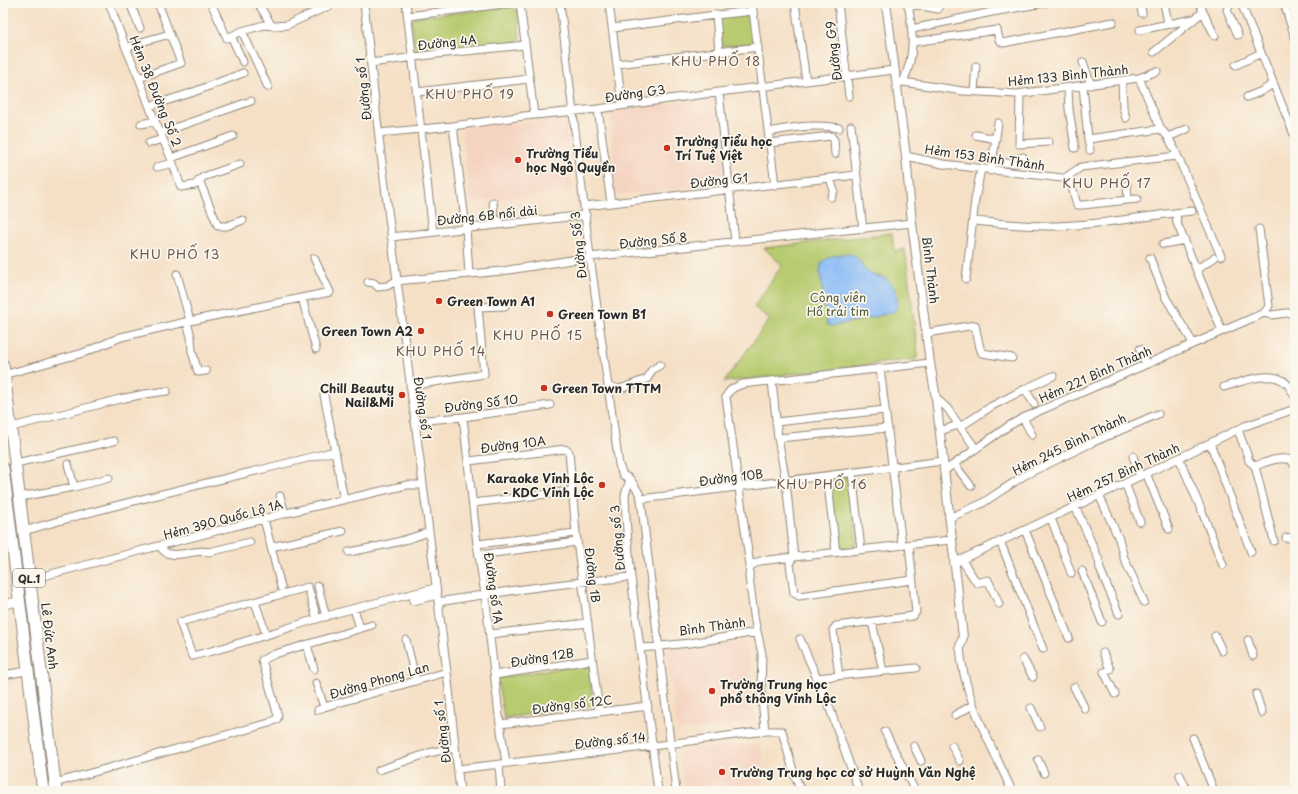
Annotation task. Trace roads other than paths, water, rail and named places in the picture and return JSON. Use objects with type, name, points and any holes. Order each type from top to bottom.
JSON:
[{"type":"highway","name":"Lê Đức Anh","points":[[3,372],[12,427],[24,531],[27,581]]},
{"type":"highway","name":"Lê Đức Anh","points":[[3,411],[54,788]]},
{"type":"highway","name":"QL.1","points":[[3,468],[17,602],[21,672],[36,791]]},
{"type":"highway","name":"QL.1","points":[[3,513],[43,791]]},
{"type":"street","name":"Hẻm 38 Đường Số 2","points":[[109,3],[181,187],[195,185],[199,180]]},
{"type":"street","points":[[130,3],[140,28]]},
{"type":"street","points":[[139,78],[181,63],[158,3]]},
{"type":"street","points":[[211,3],[227,38],[242,31],[264,25],[287,25],[330,4]]},
{"type":"street","points":[[258,3],[272,26]]},
{"type":"street","name":"Đường số 1","points":[[364,3],[396,281],[437,595],[460,791]]},
{"type":"street","points":[[406,3],[433,232]]},
{"type":"street","points":[[408,16],[512,3]]},
{"type":"street","points":[[520,3],[534,115]]},
{"type":"street","name":"Đường Số 3","points":[[560,3],[590,258],[619,465],[623,475],[630,479]]},
{"type":"street","points":[[609,3],[622,105]]},
{"type":"street","points":[[752,3],[775,184]]},
{"type":"street","points":[[795,3],[806,81]]},
{"type":"street","name":"Đường G9","points":[[838,3],[849,96]]},
{"type":"street","name":"Bình Thành","points":[[886,3],[894,70],[900,83],[912,223],[936,398],[951,540],[957,561],[963,637],[960,647],[960,656],[973,705],[1012,791]]},
{"type":"street","points":[[912,30],[992,12],[1044,3]]},
{"type":"street","points":[[1140,3],[1142,13]]},
{"type":"street","points":[[1164,3],[1168,23]]},
{"type":"street","points":[[1200,3],[1215,36]]},
{"type":"street","points":[[1231,3],[1227,10],[1238,35]]},
{"type":"street","points":[[1241,3],[1295,137]]},
{"type":"street","points":[[1284,3],[1295,38]]},
{"type":"street","points":[[900,83],[908,72],[913,42],[908,5],[938,9]]},
{"type":"street","points":[[612,28],[753,11]]},
{"type":"street","points":[[1154,52],[1203,12]]},
{"type":"street","points":[[716,15],[719,52]]},
{"type":"street","points":[[1140,30],[1194,18]]},
{"type":"street","points":[[913,42],[997,30],[1000,40],[1003,43],[1113,22]]},
{"type":"street","points":[[242,31],[268,87]]},
{"type":"street","points":[[126,48],[170,34]]},
{"type":"street","points":[[231,36],[243,62]]},
{"type":"street","name":"Đường 4A","points":[[371,63],[525,45]]},
{"type":"street","points":[[617,64],[758,47]]},
{"type":"street","points":[[1236,65],[1261,53]]},
{"type":"street","points":[[1083,62],[1087,86],[1088,139],[1090,150]]},
{"type":"street","points":[[974,91],[976,66]]},
{"type":"street","name":"Đường G3","points":[[379,133],[454,126],[534,115],[598,109],[762,86],[894,70]]},
{"type":"street","name":"Hẻm 133 Bình Thành","points":[[900,83],[963,91],[1020,94],[1122,81],[1139,78],[1156,71]]},
{"type":"street","points":[[150,106],[191,93],[243,73]]},
{"type":"street","name":"Hẻm 133 Bình Thành","points":[[1139,78],[1161,129],[1168,137],[1178,159],[1218,257],[1197,269]]},
{"type":"street","points":[[417,92],[529,79]]},
{"type":"street","points":[[1122,81],[1123,108],[1126,118]]},
{"type":"street","points":[[1248,97],[1273,84]]},
{"type":"street","points":[[1068,88],[1069,109],[1075,148]]},
{"type":"street","points":[[719,92],[735,242]]},
{"type":"street","points":[[1020,94],[1019,144],[1049,142]]},
{"type":"street","points":[[149,143],[162,136],[251,101]]},
{"type":"street","points":[[598,109],[611,203]]},
{"type":"street","points":[[141,124],[154,120]]},
{"type":"street","points":[[991,171],[998,123]]},
{"type":"street","points":[[454,126],[466,228],[469,274]]},
{"type":"street","points":[[768,132],[815,126],[839,128]]},
{"type":"street","points":[[851,126],[863,229]]},
{"type":"street","points":[[1088,139],[1161,129]]},
{"type":"street","points":[[1168,137],[1187,129]]},
{"type":"street","points":[[976,135],[996,139]]},
{"type":"street","points":[[157,167],[233,136]]},
{"type":"street","points":[[770,143],[831,136],[834,140],[835,154]]},
{"type":"street","name":"Hẻm 153 Bình Thành","points":[[906,156],[943,164],[991,171],[1062,178],[1069,176],[1081,167],[1178,159]]},
{"type":"street","points":[[993,163],[1016,163],[1018,159],[1023,157]]},
{"type":"street","points":[[240,164],[203,177],[199,180],[218,226],[227,226],[243,220]]},
{"type":"street","points":[[966,279],[975,200],[981,169]]},
{"type":"street","name":"Đường G1","points":[[585,206],[856,175]]},
{"type":"street","points":[[1069,176],[1077,205],[1084,206],[1137,199]]},
{"type":"street","points":[[830,178],[834,191],[831,197]]},
{"type":"street","points":[[1127,185],[1128,200]]},
{"type":"street","points":[[493,202],[494,217],[501,224]]},
{"type":"street","points":[[973,221],[1046,226],[1094,223],[1192,211]]},
{"type":"street","points":[[1176,213],[1177,223],[1222,331]]},
{"type":"street","name":"Đường 6B nối dài","points":[[391,237],[586,215]]},
{"type":"street","name":"Đường Số 8","points":[[368,282],[374,283],[378,287],[387,286],[396,281],[502,271],[590,258],[771,237],[912,223]]},
{"type":"street","points":[[1259,229],[1269,306],[1264,313],[1270,315],[1295,312]]},
{"type":"street","points":[[1163,244],[1185,240]]},
{"type":"street","points":[[3,372],[83,353],[122,337],[330,292],[314,258]]},
{"type":"street","points":[[1150,258],[1165,296],[1193,344]]},
{"type":"street","points":[[177,274],[179,287],[189,322],[192,337],[192,351],[197,369],[198,372],[206,371]]},
{"type":"street","points":[[302,298],[316,349]]},
{"type":"street","points":[[410,386],[484,374],[478,307],[504,306]]},
{"type":"street","name":"Hẻm 221 Bình Thành","points":[[944,471],[955,465],[1010,425],[1023,418],[1264,313]]},
{"type":"street","points":[[926,333],[975,325],[982,353],[1012,358]]},
{"type":"street","points":[[1140,349],[1146,364]]},
{"type":"street","points":[[912,580],[798,596],[794,593],[790,561],[794,557],[786,482],[778,438],[772,381],[930,363]]},
{"type":"street","points":[[608,386],[620,389],[647,379],[652,370],[660,365]]},
{"type":"street","points":[[839,676],[833,630],[834,628],[913,616],[916,612],[893,468],[880,368]]},
{"type":"street","points":[[940,431],[959,426],[1025,388],[1053,376]]},
{"type":"street","points":[[1224,388],[1264,377],[1273,377],[1287,383],[1295,396]]},
{"type":"street","name":"Bình Thành","points":[[641,648],[757,632],[749,577],[750,566],[726,397],[728,392],[738,386],[772,381]]},
{"type":"street","points":[[1025,388],[1034,404]]},
{"type":"street","points":[[12,427],[120,399],[167,391]]},
{"type":"street","points":[[324,395],[344,500]]},
{"type":"street","points":[[936,398],[947,408],[976,449]]},
{"type":"street","name":"Đường Số 10","points":[[414,421],[463,417],[550,405]]},
{"type":"street","name":"Hẻm 257 Bình Thành","points":[[957,561],[1143,475],[1244,426],[1295,409]]},
{"type":"street","points":[[776,422],[885,410]]},
{"type":"street","name":"Hẻm 245 Bình Thành","points":[[949,518],[981,504],[1025,475],[1091,443],[1158,414]]},
{"type":"street","name":"Đường số 1A","points":[[463,417],[469,461],[478,555],[485,594],[495,675],[500,724],[502,791]]},
{"type":"street","points":[[1023,418],[1032,435]]},
{"type":"street","points":[[778,438],[888,428]]},
{"type":"street","points":[[1238,430],[1249,461],[1255,466],[1274,541]]},
{"type":"street","points":[[16,463],[114,441]]},
{"type":"street","points":[[1210,443],[1251,552]]},
{"type":"street","name":"Đường 1B","points":[[559,450],[565,449],[569,452],[577,542],[599,711]]},
{"type":"street","name":"Đường 10A","points":[[469,461],[559,450]]},
{"type":"street","points":[[24,531],[98,509],[222,480],[335,451]]},
{"type":"street","points":[[1133,456],[1170,529]]},
{"type":"street","points":[[1255,466],[1284,457],[1291,460],[1295,466]]},
{"type":"street","points":[[1179,458],[1223,565]]},
{"type":"street","name":"Đường 10B","points":[[641,499],[943,462]]},
{"type":"street","points":[[68,464],[74,487]]},
{"type":"street","points":[[955,465],[971,486]]},
{"type":"street","points":[[852,473],[861,549]]},
{"type":"street","points":[[827,476],[836,552]]},
{"type":"street","points":[[20,497],[74,487],[108,478]]},
{"type":"street","points":[[630,479],[641,499],[657,646],[676,791]]},
{"type":"street","name":"Đường số 3","points":[[630,479],[624,495],[631,577],[658,791]]},
{"type":"street","points":[[1125,483],[1140,522]]},
{"type":"street","name":"Hẻm 390 Quốc Lộ 1A","points":[[27,581],[264,519],[408,485],[422,485]]},
{"type":"street","points":[[473,503],[572,491]]},
{"type":"street","points":[[1099,495],[1119,539],[1124,558],[1144,602]]},
{"type":"street","points":[[280,496],[285,514]]},
{"type":"street","points":[[1075,506],[1099,560],[1100,569],[1119,614]]},
{"type":"street","points":[[1051,518],[1071,573]]},
{"type":"street","points":[[264,519],[281,587]]},
{"type":"street","points":[[1025,530],[1069,638]]},
{"type":"street","points":[[271,547],[342,531]]},
{"type":"street","points":[[349,552],[392,544],[414,538],[428,532]]},
{"type":"street","points":[[477,544],[576,533]]},
{"type":"street","points":[[1286,538],[1295,537]]},
{"type":"street","points":[[750,566],[760,561],[951,540]]},
{"type":"street","points":[[1000,541],[1043,649]]},
{"type":"street","points":[[160,546],[167,554],[177,555],[204,550],[209,552],[250,542]]},
{"type":"street","points":[[478,555],[577,542]]},
{"type":"street","points":[[957,561],[977,583],[988,580],[1000,604]]},
{"type":"street","points":[[1082,571],[1102,622]]},
{"type":"street","points":[[316,620],[308,587],[180,622],[192,656],[354,609],[437,595],[485,594],[582,581],[631,577]]},
{"type":"street","points":[[318,586],[326,617]]},
{"type":"street","points":[[413,601],[437,595]]},
{"type":"street","points":[[3,605],[17,602]]},
{"type":"street","points":[[255,602],[266,634]]},
{"type":"street","points":[[354,609],[360,628]]},
{"type":"street","points":[[490,634],[588,622]]},
{"type":"street","points":[[872,622],[883,671]]},
{"type":"street","points":[[54,788],[145,757],[269,723],[277,719],[278,716],[262,660],[275,654],[372,625]]},
{"type":"street","points":[[757,632],[762,654],[761,688],[765,731]]},
{"type":"street","points":[[1215,636],[1222,651]]},
{"type":"street","points":[[800,639],[831,711],[859,791]]},
{"type":"street","points":[[406,640],[416,681]]},
{"type":"street","points":[[1248,640],[1252,656]]},
{"type":"street","points":[[307,644],[314,669]]},
{"type":"street","points":[[1103,653],[1115,694]]},
{"type":"street","points":[[1023,659],[1033,677]]},
{"type":"street","name":"Đường 12B","points":[[495,675],[592,660]]},
{"type":"street","points":[[816,678],[916,668]]},
{"type":"street","points":[[3,676],[21,672]]},
{"type":"street","name":"Đường Phong Lan","points":[[316,683],[321,708],[446,672]]},
{"type":"street","points":[[1074,686],[1085,708]]},
{"type":"street","points":[[1256,694],[1262,713]]},
{"type":"street","points":[[955,715],[973,705]]},
{"type":"street","name":"Đường số 12C","points":[[500,724],[648,706]]},
{"type":"street","points":[[1031,708],[1040,727]]},
{"type":"street","name":"Đường số 14","points":[[458,769],[671,744],[765,731],[782,731],[791,767],[801,791]]},
{"type":"street","points":[[885,732],[915,791]]},
{"type":"street","points":[[1193,738],[1214,791]]},
{"type":"street","points":[[914,746],[922,761]]},
{"type":"street","points":[[952,746],[960,761]]},
{"type":"street","points":[[379,770],[429,753],[455,747]]},
{"type":"street","points":[[1038,760],[1044,773]]},
{"type":"street","points":[[1180,775],[1187,791]]},
{"type":"water","points":[[846,254],[855,256],[863,267],[872,275],[888,280],[896,292],[897,307],[895,311],[837,325],[831,326],[827,324],[820,272],[822,263],[832,256]]},
{"type":"place","name":"Trường Tiểu học Trí Tuệ Việt","points":[[667,148]]},
{"type":"place","name":"Trường Tiểu học Ngô Quyền","points":[[518,160]]},
{"type":"place","name":"Green Town A1","points":[[439,301]]},
{"type":"place","name":"Green Town B1","points":[[550,314]]},
{"type":"place","name":"Green Town A2","points":[[421,331]]},
{"type":"place","name":"Green Town TTTM","points":[[544,388]]},
{"type":"place","name":"Chill Beauty Nail&Mi","points":[[402,395]]},
{"type":"place","name":"Karaoke Vĩnh Lộc - KDC Vĩnh Lộc","points":[[602,485]]},
{"type":"place","name":"Trường Trung học phổ thông Vĩnh Lộc","points":[[712,691]]},
{"type":"place","name":"Trường Trung học cơ sở Huỳnh Văn Nghệ","points":[[722,772]]},
{"type":"district","name":"KHU PHỐ 18","points":[[716,60]]},
{"type":"district","name":"KHU PHỐ 19","points":[[470,93]]},
{"type":"district","name":"KHU PHỐ 17","points":[[1107,182]]},
{"type":"district","name":"KHU PHỐ 13","points":[[175,253]]},
{"type":"district","name":"KHU PHỐ 15","points":[[538,334]]},
{"type":"district","name":"KHU PHỐ 14","points":[[441,350]]},
{"type":"district","name":"KHU PHỐ 16","points":[[822,483]]},
{"type":"park label","name":"Công viên Hồ trái tim","points":[[838,304]]}]
